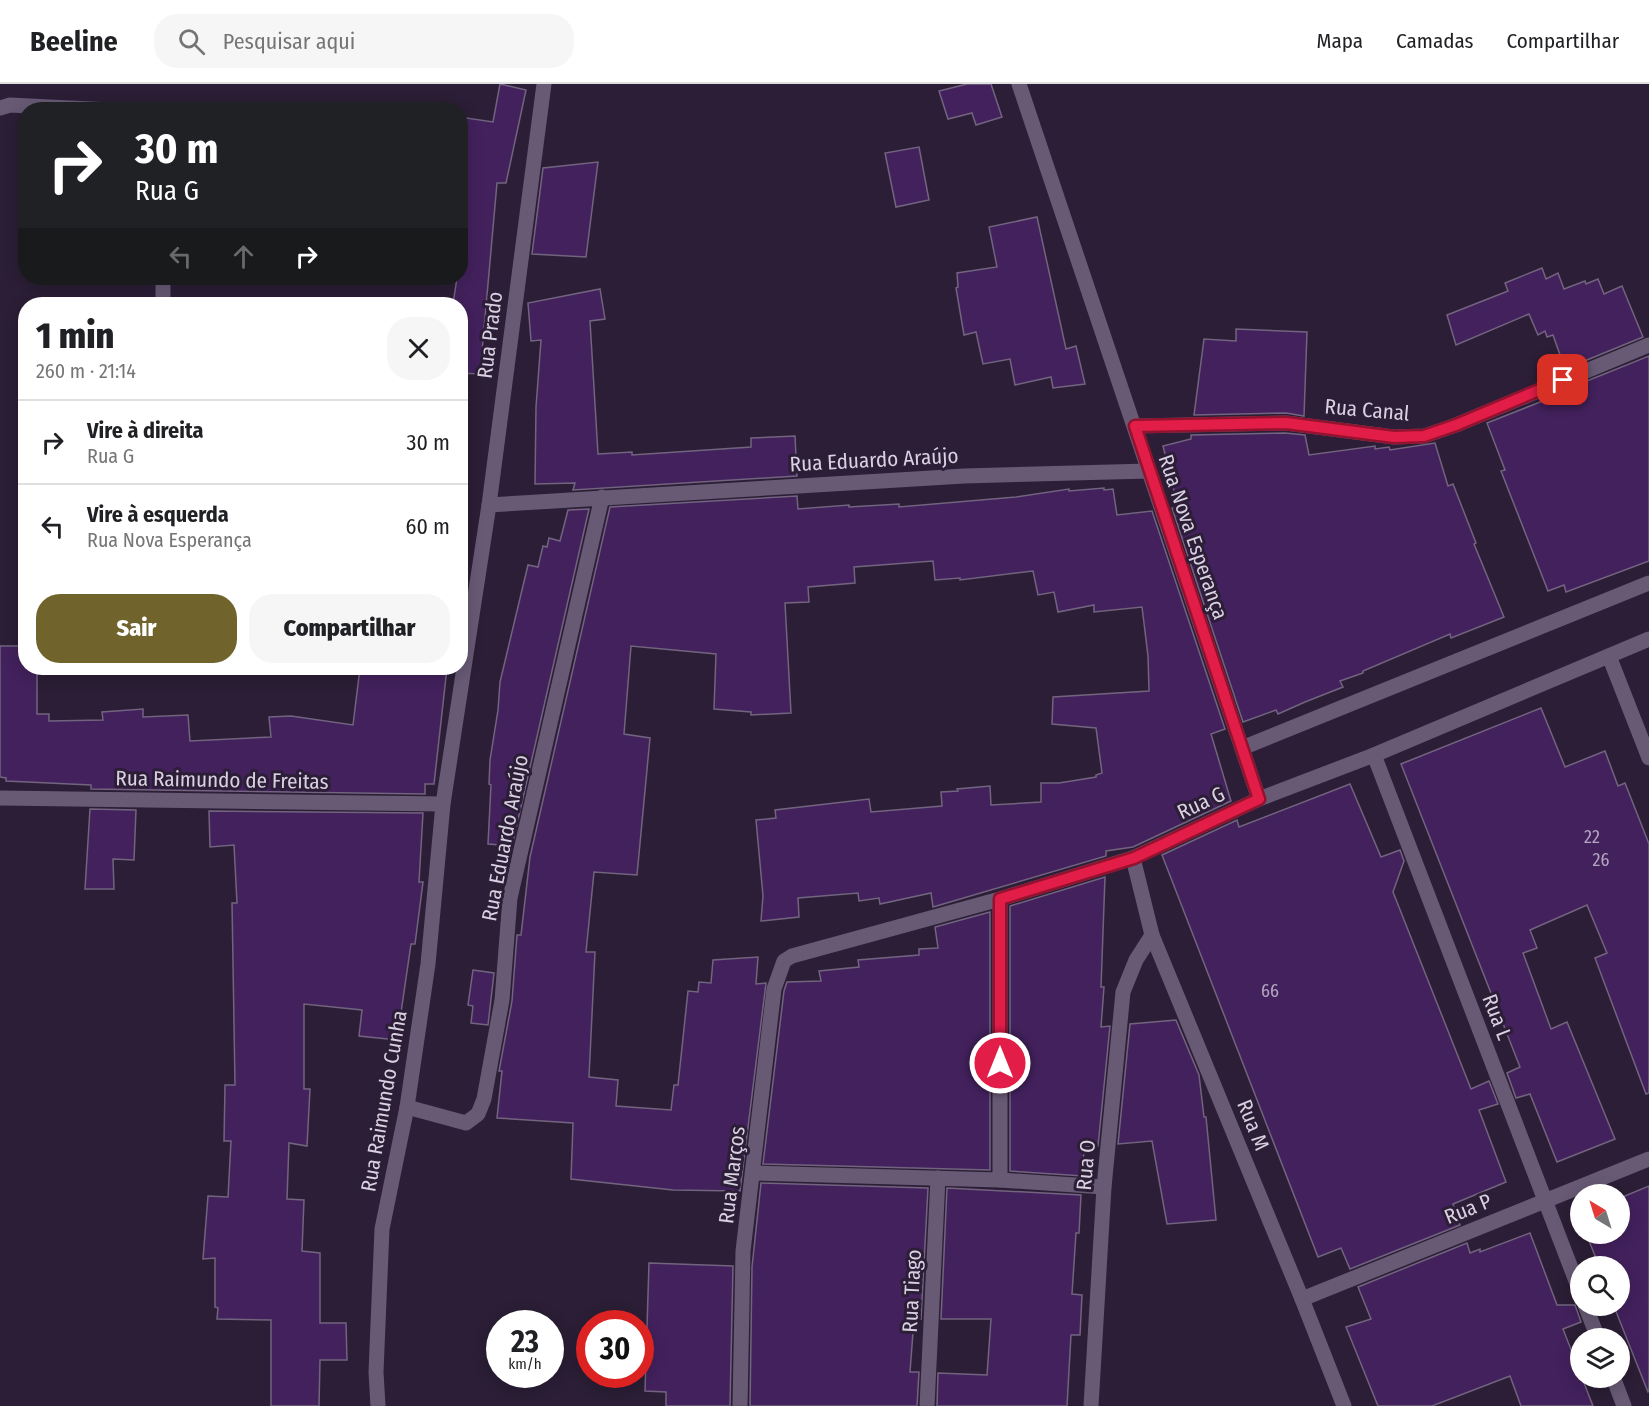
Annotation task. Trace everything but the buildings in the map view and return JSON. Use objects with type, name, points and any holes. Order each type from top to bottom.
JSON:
[{"type":"street","name":"Rua Prado","points":[[468,642],[489,505],[544,84]]},
{"type":"street","name":"Rua Nova Esperança","points":[[1019,84],[1259,799]]},
{"type":"street","points":[[0,108],[18,105]]},
{"type":"street","name":"Rua Canal","points":[[1135,426],[1286,423],[1394,437],[1424,436],[1456,425],[1649,345]]},
{"type":"street","name":"Rua Eduardo Araújo","points":[[489,505],[964,476],[1149,471]]},
{"type":"street","name":"Rua Eduardo Araújo","points":[[407,1107],[466,1123],[478,1114],[483,1099],[502,1000],[510,898],[602,497]]},
{"type":"street","points":[[1242,747],[1649,583]]},
{"type":"street","name":"Rua G","points":[[792,956],[1000,899],[1134,858],[1259,799],[1374,755],[1649,639]]},
{"type":"street","points":[[1609,656],[1649,758]]},
{"type":"street","name":"Rua Prado","points":[[443,804],[463,675]]},
{"type":"street","name":"Rua L","points":[[1374,755],[1570,1265]]},
{"type":"street","name":"Rua Raimundo de Freitas","points":[[0,798],[443,804]]},
{"type":"street","name":"Rua Raimundo Cunha","points":[[378,1406],[376,1372],[382,1229],[407,1107],[428,964],[443,804]]},
{"type":"street","name":"Rua M","points":[[1134,858],[1152,935],[1344,1406]]},
{"type":"street","points":[[1000,899],[1000,1180]]},
{"type":"street","name":"Rua O","points":[[1091,1406],[1104,1187],[1123,992],[1136,960],[1152,935]]},
{"type":"street","name":"Rua Marços","points":[[740,1406],[743,1251],[774,989],[784,961],[792,956]]},
{"type":"street","name":"Rua P","points":[[1302,1299],[1649,1159]]},
{"type":"street","points":[[754,1173],[1000,1180],[1104,1187]]},
{"type":"street","name":"Rua Tiago","points":[[927,1406],[938,1178]]},
{"type":"street","points":[[1617,1388],[1624,1406]]},
{"type":"route","points":[[1000,1063],[1000,899],[1134,858],[1259,799],[1135,426],[1286,423],[1394,437],[1424,436],[1563,380]]}]
